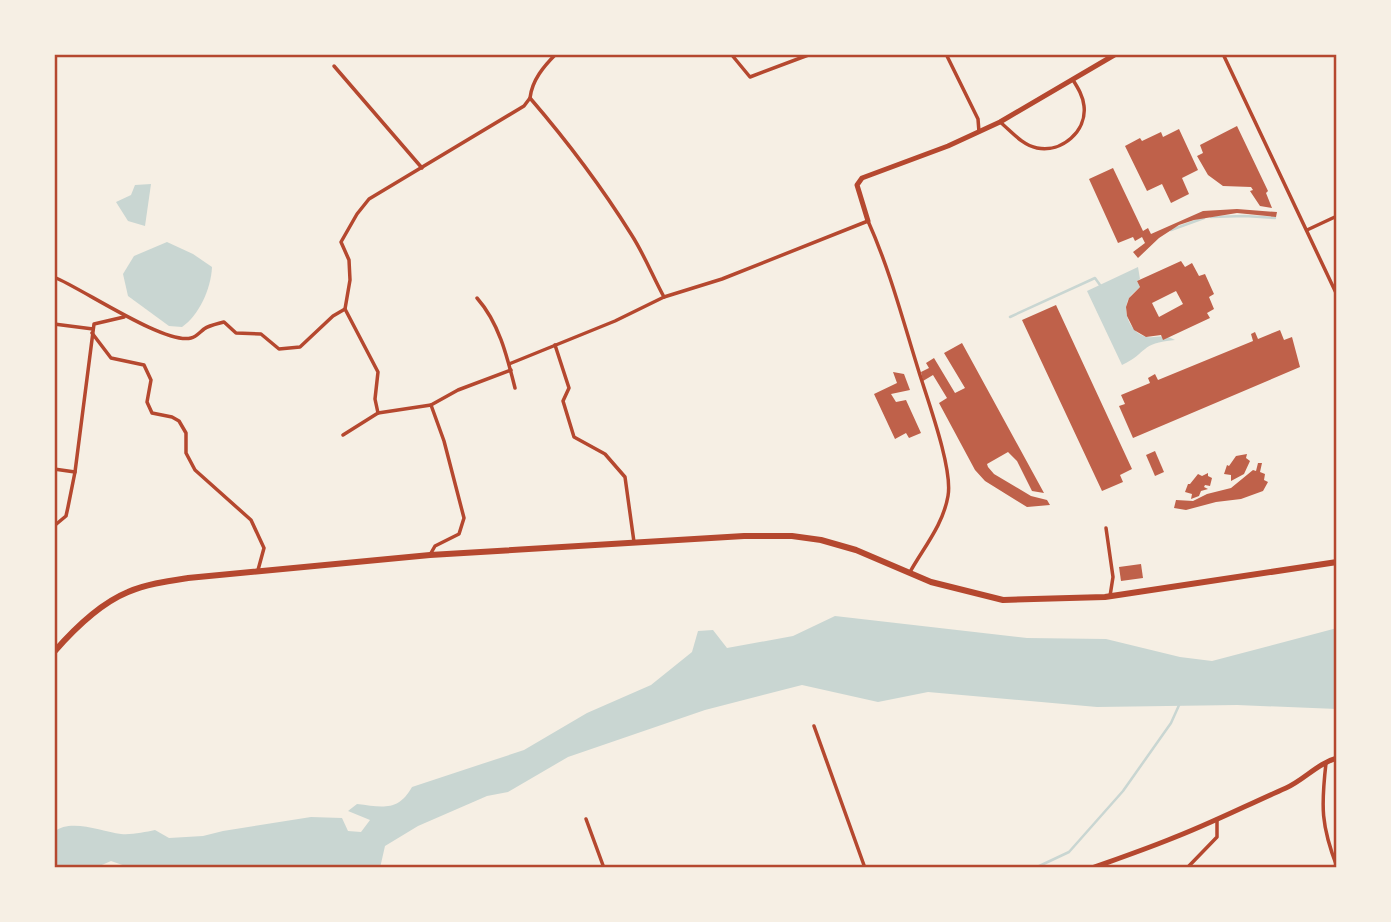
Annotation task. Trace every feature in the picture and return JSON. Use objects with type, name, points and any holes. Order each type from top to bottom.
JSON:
[{"type":"highway","points":[[54,652],[74,630],[127,592],[188,578],[430,555],[744,536],[792,536],[821,540],[856,550],[909,573],[966,593],[1003,600],[1110,596],[1337,562]]},
{"type":"main road","points":[[868,221],[857,185],[862,178],[931,153],[1000,122],[1116,54]]},
{"type":"main road","points":[[1092,868],[1170,840],[1217,819],[1287,787],[1337,758]]},
{"type":"street","points":[[378,412],[375,399],[378,372],[345,309],[350,280],[349,260],[341,242],[369,198],[524,106],[542,68],[556,54]]},
{"type":"street","points":[[731,54],[750,77],[811,54]]},
{"type":"street","points":[[946,54],[978,119],[979,132]]},
{"type":"street","points":[[1223,54],[1337,295]]},
{"type":"street","points":[[334,66],[422,168]]},
{"type":"street","points":[[1000,122],[1026,144],[1037,148],[1062,145],[1079,130],[1083,117],[1084,105],[1073,80]]},
{"type":"street","points":[[530,98],[564,138],[607,198],[632,237],[664,297]]},
{"type":"street","points":[[1306,230],[1337,216]]},
{"type":"street","points":[[509,364],[615,321],[664,297],[722,279],[868,221],[883,254],[937,432],[949,482],[949,495],[939,526],[909,573]]},
{"type":"street","points":[[54,277],[126,316],[167,336],[181,339],[193,338],[206,327],[224,322],[236,333],[261,334],[279,349],[300,347],[333,316],[345,309]]},
{"type":"street","points":[[477,298],[488,310],[516,388]]},
{"type":"street","points":[[54,526],[66,516],[75,472],[94,324],[126,316]]},
{"type":"street","points":[[54,324],[92,331],[111,358],[144,365],[151,380],[147,402],[152,413],[179,421],[186,433],[186,453],[195,470],[251,520],[264,548],[257,572]]},
{"type":"street","points":[[555,345],[569,388],[564,401],[574,437],[605,454],[625,477],[634,542]]},
{"type":"street","points":[[343,435],[378,412],[431,405],[458,390],[511,370]]},
{"type":"street","points":[[430,555],[436,546],[460,534],[464,519],[444,441],[431,405]]},
{"type":"street","points":[[54,470],[75,472]]},
{"type":"street","points":[[1106,528],[1114,577],[1110,596]]},
{"type":"street","points":[[814,726],[865,868]]},
{"type":"street","points":[[1326,762],[1322,813],[1337,867]]},
{"type":"street","points":[[586,819],[604,868]]},
{"type":"street","points":[[1187,868],[1217,837],[1217,819]]},
{"type":"shaded area","points":[[151,184],[145,226],[128,221],[116,202],[131,195],[135,185]]},
{"type":"shaded area","points":[[167,242],[193,254],[212,267],[203,301],[194,316],[182,327],[169,326],[128,296],[123,274],[134,256]]},
{"type":"shaded area","points":[[1138,267],[1140,279],[1137,281],[1140,287],[1130,296],[1126,305],[1130,323],[1137,332],[1147,337],[1168,337],[1175,340],[1155,343],[1122,365],[1087,291]]},
{"type":"shaded area","points":[[835,616],[1027,638],[1106,639],[1180,657],[1212,661],[1337,628],[1337,709],[1237,705],[1097,707],[928,692],[878,702],[802,685],[705,710],[568,757],[508,792],[487,796],[418,826],[385,846],[380,868],[131,868],[111,861],[95,868],[54,868],[54,832],[69,826],[125,834],[155,830],[169,838],[203,836],[311,817],[342,818],[348,831],[361,832],[370,820],[348,811],[357,804],[389,806],[401,801],[412,787],[524,750],[587,713],[651,685],[692,652],[698,631],[713,630],[727,648],[793,636]]},
{"type":"building","points":[[1237,126],[1268,191],[1266,193],[1272,208],[1260,206],[1250,191],[1253,190],[1251,187],[1223,186],[1208,175],[1197,156],[1203,153],[1200,145]]},
{"type":"building","points":[[1179,129],[1198,170],[1182,178],[1189,194],[1171,203],[1162,184],[1147,191],[1125,146],[1140,138],[1142,141],[1161,132],[1163,137]]},
{"type":"building","points":[[1113,168],[1143,231],[1148,228],[1151,234],[1203,211],[1237,209],[1277,212],[1276,217],[1237,213],[1194,220],[1179,225],[1159,238],[1138,258],[1133,252],[1145,243],[1142,237],[1135,241],[1133,237],[1118,243],[1089,179]]},
{"type":"building","points":[[1181,261],[1185,267],[1192,263],[1199,276],[1205,274],[1214,294],[1209,297],[1214,309],[1207,313],[1210,318],[1163,340],[1161,335],[1146,337],[1134,330],[1127,316],[1129,298],[1140,287],[1137,281]],"holes":[[[1176,291],[1183,304],[1159,317],[1152,303]]]},
{"type":"building","points":[[1056,305],[1132,469],[1120,475],[1123,482],[1102,491],[1022,320]]},
{"type":"building","points":[[1280,330],[1284,340],[1292,337],[1300,367],[1133,438],[1119,406],[1125,404],[1121,395],[1150,383],[1148,378],[1155,374],[1158,380],[1253,341],[1251,334],[1255,332],[1258,339]]},
{"type":"building","points":[[962,343],[1044,493],[1032,491],[1017,461],[1008,452],[987,464],[988,467],[994,474],[1031,496],[1047,500],[1050,505],[1027,507],[985,481],[975,470],[939,403],[947,398],[933,375],[923,381],[921,372],[929,368],[926,363],[934,358],[955,393],[965,388],[944,353]]},
{"type":"building","points":[[893,372],[904,374],[910,390],[891,394],[896,402],[906,400],[921,433],[909,438],[906,433],[895,439],[874,394],[897,383]]},
{"type":"building","points":[[1155,451],[1164,472],[1155,476],[1146,455]]},
{"type":"building","points":[[1247,454],[1246,458],[1250,461],[1244,474],[1231,481],[1231,475],[1224,474],[1227,465],[1229,466],[1236,456]]},
{"type":"building","points":[[1258,463],[1262,463],[1260,472],[1265,474],[1264,480],[1268,482],[1263,491],[1241,499],[1186,510],[1174,508],[1176,500],[1193,501],[1231,488],[1253,470],[1256,471]]},
{"type":"building","points":[[1208,473],[1212,478],[1210,486],[1205,485],[1208,489],[1191,499],[1192,494],[1185,492],[1188,484],[1198,474],[1202,476]]},
{"type":"building","points":[[1141,564],[1143,578],[1121,581],[1119,567]]},
{"type":"waterway","points":[[1211,217],[1275,218]]},
{"type":"waterway","points":[[1171,230],[1204,218]]},
{"type":"waterway","points":[[1010,317],[1095,278],[1100,285]]},
{"type":"waterway","points":[[1035,868],[1069,852],[1123,791],[1171,723],[1180,703]]}]
